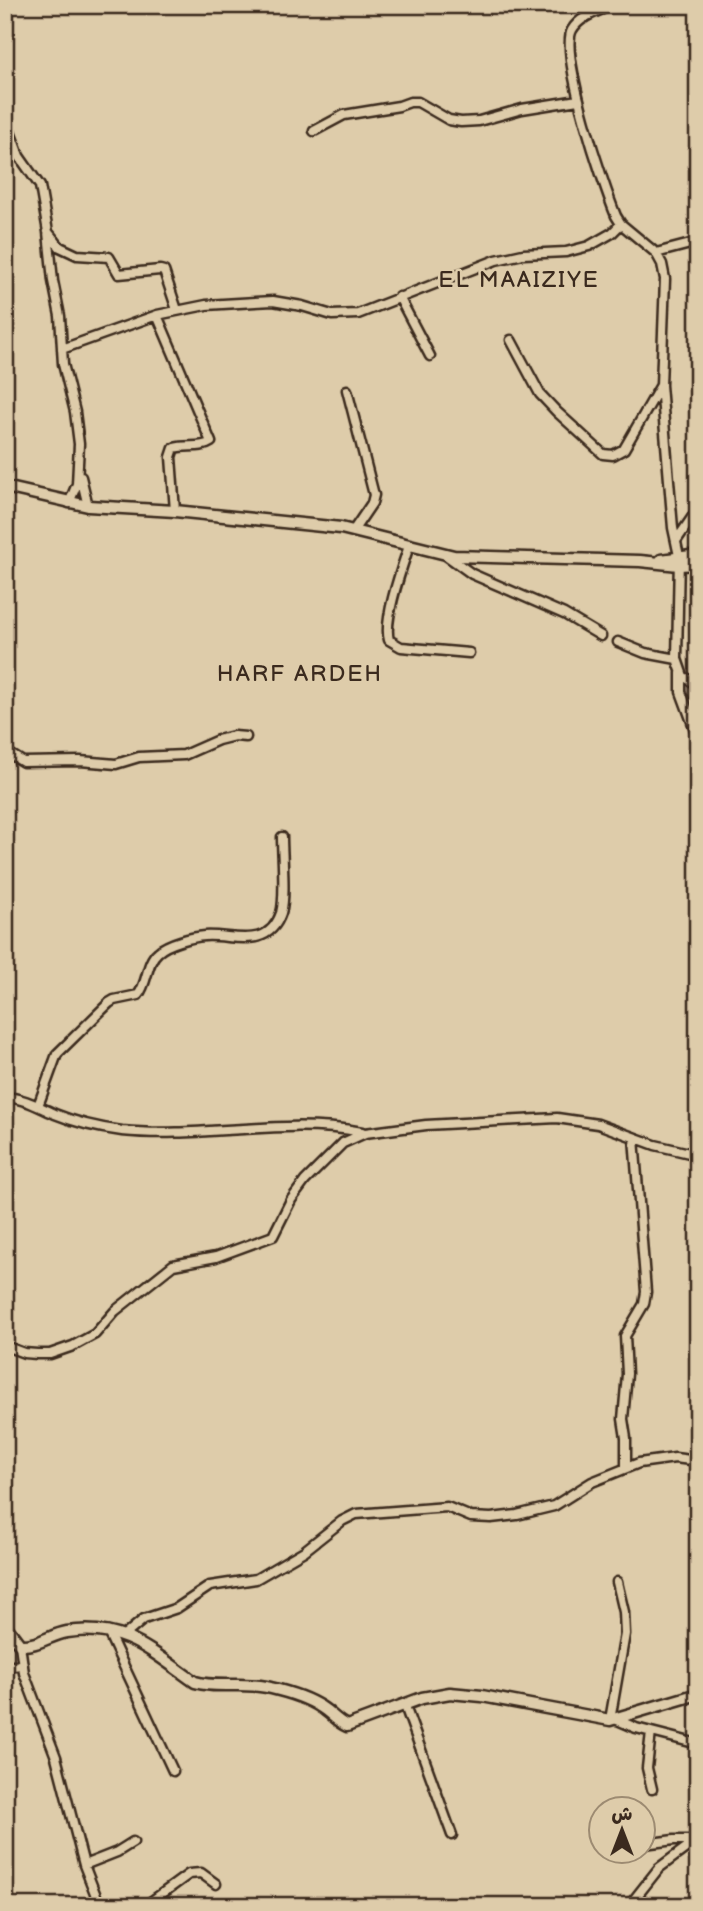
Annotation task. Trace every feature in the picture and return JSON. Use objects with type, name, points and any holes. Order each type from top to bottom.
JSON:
[{"type":"main road","points":[[5,487],[88,506],[174,511],[353,531],[445,554],[490,558],[679,561],[698,564]]},
{"type":"main road","points":[[679,561],[698,555]]},
{"type":"main road","points":[[5,1625],[20,1645],[37,1644],[65,1632],[108,1632],[125,1635],[195,1682],[207,1685],[245,1684],[302,1696],[347,1727],[436,1695],[465,1693],[613,1720],[698,1694]]},
{"type":"street","points":[[613,5],[580,21],[570,33],[570,50],[578,100],[611,203],[621,224],[656,253],[665,279],[661,385],[679,561],[677,659],[681,673],[681,692],[698,738]]},
{"type":"street","points":[[314,131],[344,115],[410,102],[418,102],[449,120],[461,122],[479,121],[522,109],[578,100]]},
{"type":"street","points":[[5,118],[19,156],[40,186],[60,316],[66,379],[75,412],[79,460],[88,506]]},
{"type":"street","points":[[62,349],[157,315],[206,305],[273,301],[332,315],[348,316],[503,258],[566,252],[590,246],[612,233],[621,224]]},
{"type":"street","points":[[48,232],[60,247],[77,255],[109,257],[119,274],[164,271],[177,310]]},
{"type":"street","points":[[656,253],[698,242]]},
{"type":"street","points":[[399,297],[411,316],[419,340],[430,356]]},
{"type":"street","points":[[157,315],[211,442],[207,446],[174,448],[171,457],[174,511]]},
{"type":"street","points":[[511,340],[540,394],[587,442],[603,454],[613,455],[624,449],[661,385]]},
{"type":"street","points":[[347,390],[374,491],[372,503],[353,531]]},
{"type":"street","points":[[69,503],[77,484],[79,460]]},
{"type":"street","points":[[676,541],[698,509]]},
{"type":"street","points":[[408,545],[387,632],[389,640],[401,647],[469,653]]},
{"type":"street","points":[[445,554],[472,574],[564,614],[601,636]]},
{"type":"street","points":[[618,642],[645,653],[677,659]]},
{"type":"street","points":[[681,673],[698,685]]},
{"type":"street","points":[[5,751],[23,762],[80,761],[116,764],[139,757],[184,755],[218,740],[234,736],[246,737]]},
{"type":"street","points":[[38,1106],[57,1054],[109,1003],[138,995],[158,952],[169,946],[205,936],[253,938],[272,926],[281,912],[282,837]]},
{"type":"street","points":[[5,1097],[20,1099],[92,1127],[122,1131],[192,1133],[307,1126],[333,1127],[365,1133]]},
{"type":"street","points":[[5,1346],[24,1353],[37,1354],[50,1354],[73,1346],[95,1334],[108,1317],[173,1265],[216,1257],[273,1236],[291,1200],[305,1181],[343,1143],[365,1133],[407,1126],[486,1124],[543,1118],[598,1125],[634,1138],[698,1155]]},
{"type":"street","points":[[626,1468],[623,1419],[627,1382],[625,1336],[644,1304],[646,1292],[634,1138]]},
{"type":"street","points":[[125,1635],[144,1619],[177,1608],[203,1589],[217,1584],[256,1579],[304,1551],[342,1521],[356,1514],[447,1507],[471,1517],[517,1515],[554,1506],[593,1482],[639,1463],[675,1458],[698,1461]]},
{"type":"street","points":[[617,1582],[624,1612],[625,1634],[613,1720],[698,1744]]},
{"type":"street","points":[[108,1632],[173,1771]]},
{"type":"street","points":[[20,1645],[24,1673],[56,1757],[84,1865],[100,1906]]},
{"type":"street","points":[[5,1672],[12,1666],[23,1665]]},
{"type":"street","points":[[405,1706],[452,1835]]},
{"type":"street","points":[[652,1732],[647,1768],[652,1789]]},
{"type":"street","points":[[658,1842],[697,1840]]},
{"type":"street","points":[[629,1906],[659,1868],[697,1840]]},
{"type":"street","points":[[84,1865],[117,1852],[133,1842]]},
{"type":"street","points":[[145,1906],[189,1874],[201,1873],[216,1884]]},
{"type":"district","name":"EL MAAIZIYE","points":[[519,280]]},
{"type":"district","name":"HARF ARDEH","points":[[300,674]]}]
